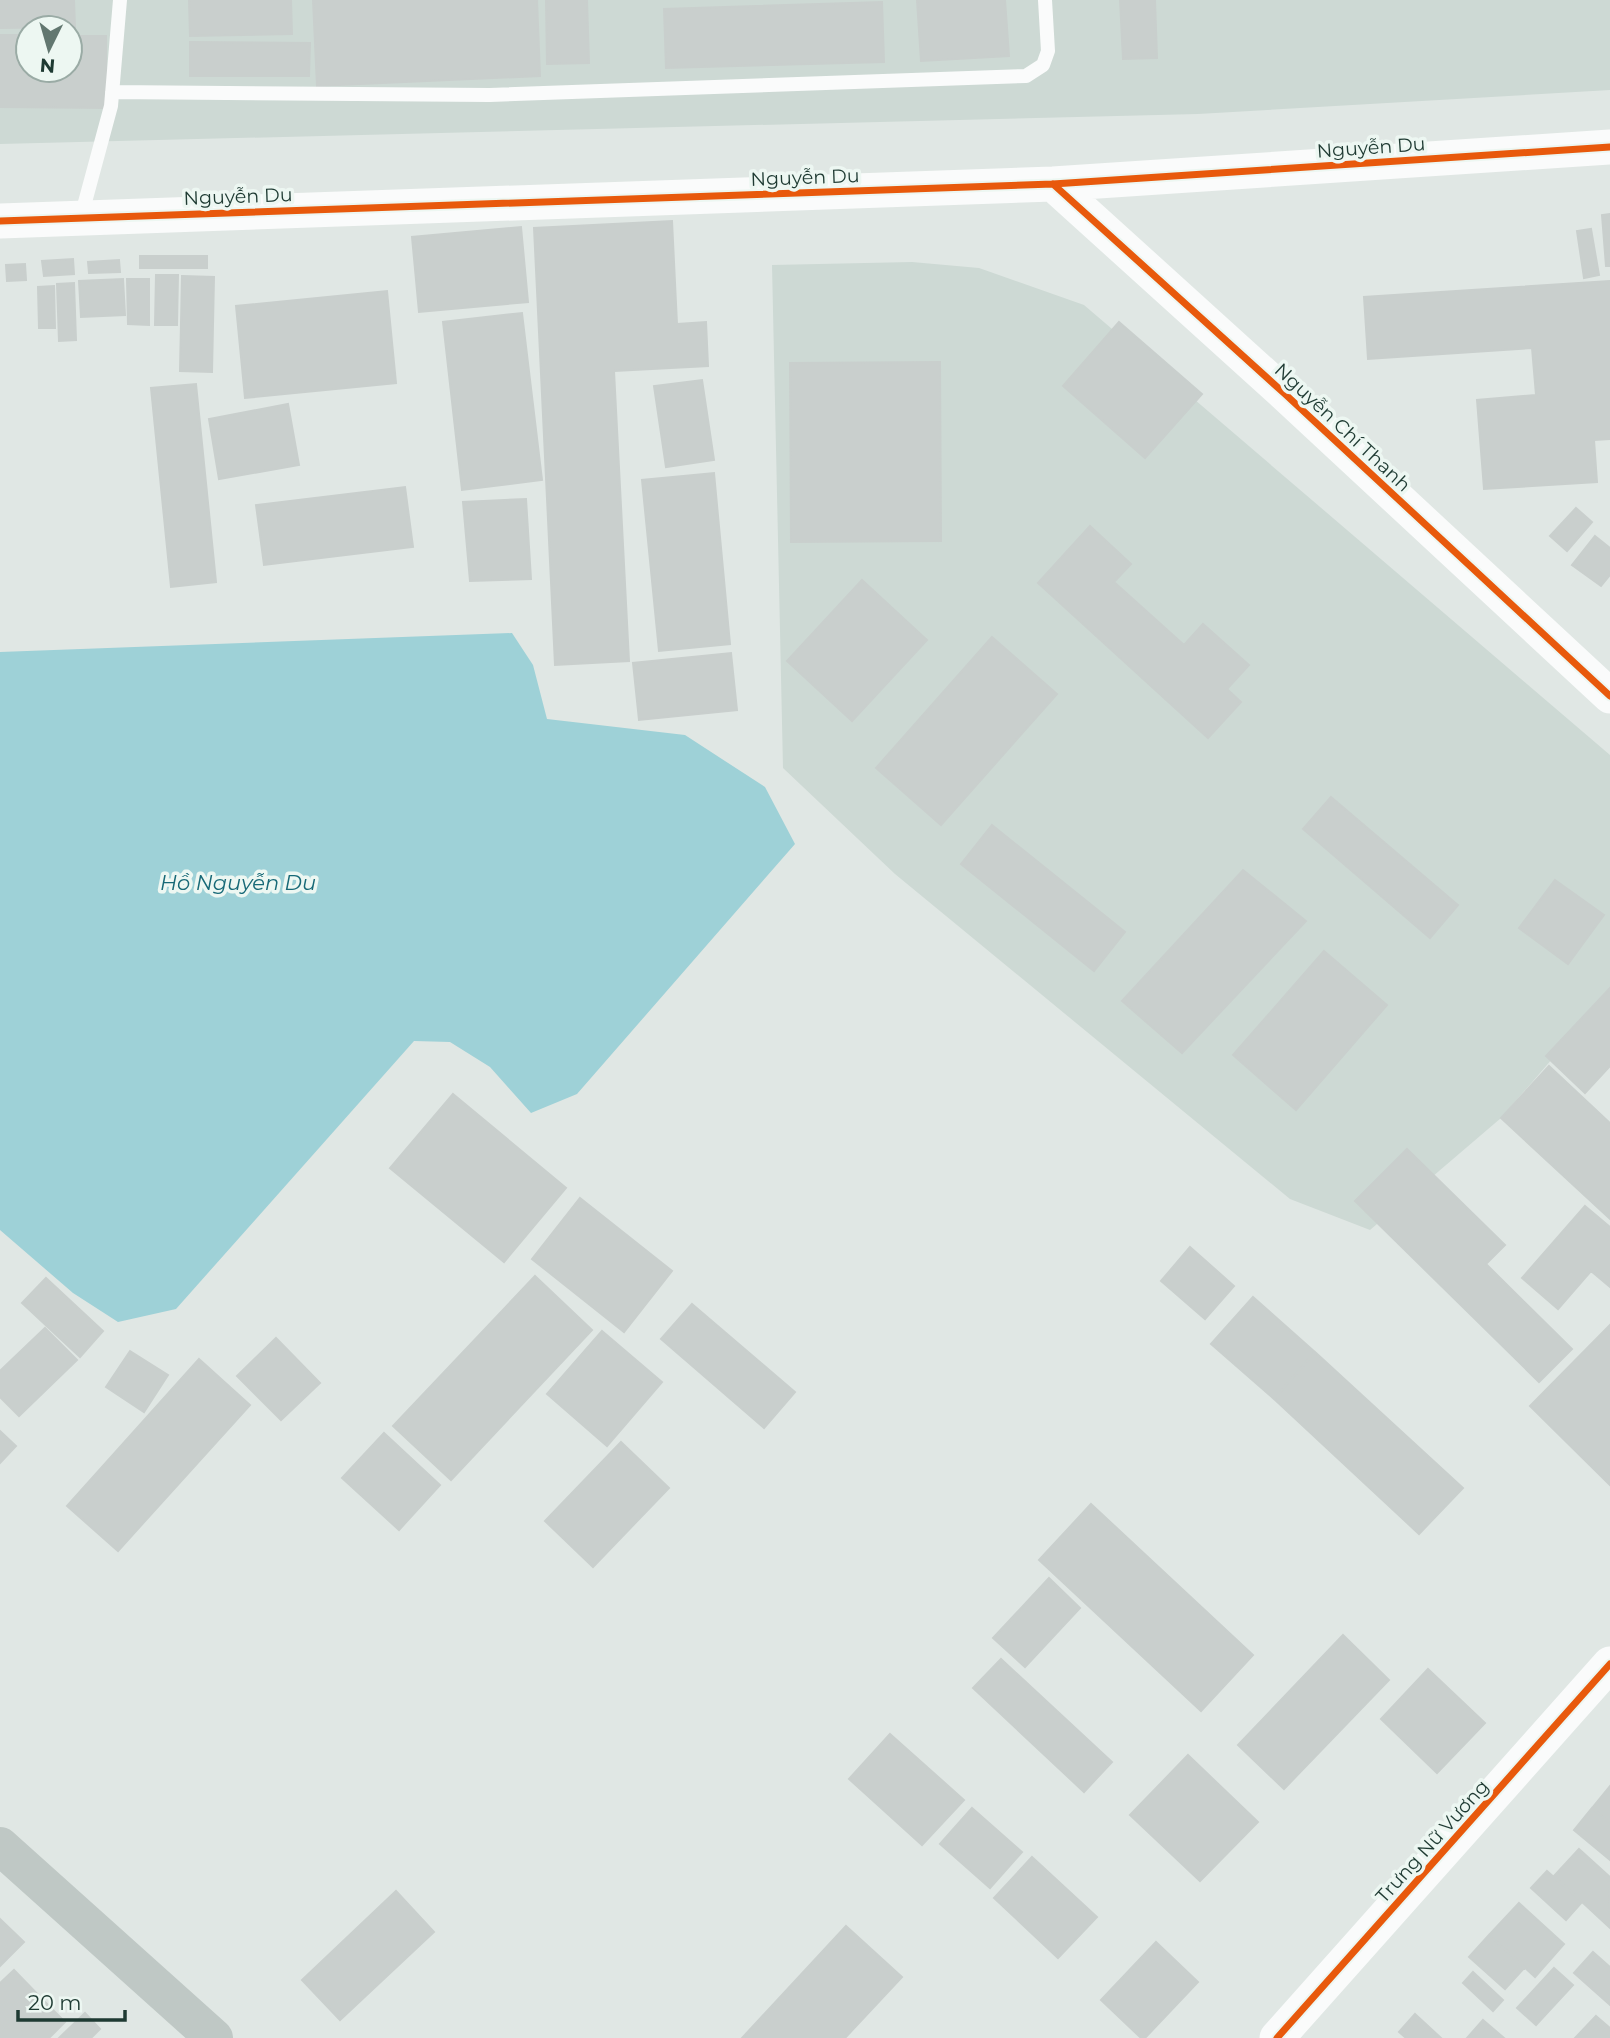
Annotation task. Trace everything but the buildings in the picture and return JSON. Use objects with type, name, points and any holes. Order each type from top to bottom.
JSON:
[{"type":"main road","points":[[0,1846],[215,2038]]},
{"type":"street","name":"Nguyễn Du","points":[[0,221],[1053,184],[1610,147]]},
{"type":"street","name":"Nguyễn Chí Thanh","points":[[1053,184],[1295,403],[1610,696]]},
{"type":"street","name":"Trưng Nữ Vương","points":[[1277,2038],[1610,1664]]},
{"type":"lane","points":[[81,217],[112,92],[120,0]]},
{"type":"lane","points":[[112,92],[490,95],[1026,76],[1043,65],[1048,51],[1045,0]]},
{"type":"shaded area","points":[[0,0],[1610,0],[1610,90],[1198,114],[0,144]]},
{"type":"shaded area","points":[[912,262],[979,268],[1084,305],[1610,755],[1610,992],[1501,1118],[1370,1230],[1290,1199],[895,874],[783,768],[772,265]]},
{"type":"water","name":"Hồ Nguyễn Du","points":[[512,633],[533,665],[547,719],[685,735],[765,787],[795,844],[577,1094],[531,1113],[490,1067],[450,1042],[414,1041],[176,1309],[118,1322],[73,1293],[0,1230],[0,652]]},
{"type":"cycle path","points":[[0,221],[1053,184],[1610,147]]},
{"type":"cycle path","points":[[1053,184],[1285,394],[1610,696]]},
{"type":"cycle path","points":[[1277,2038],[1610,1664]]}]
